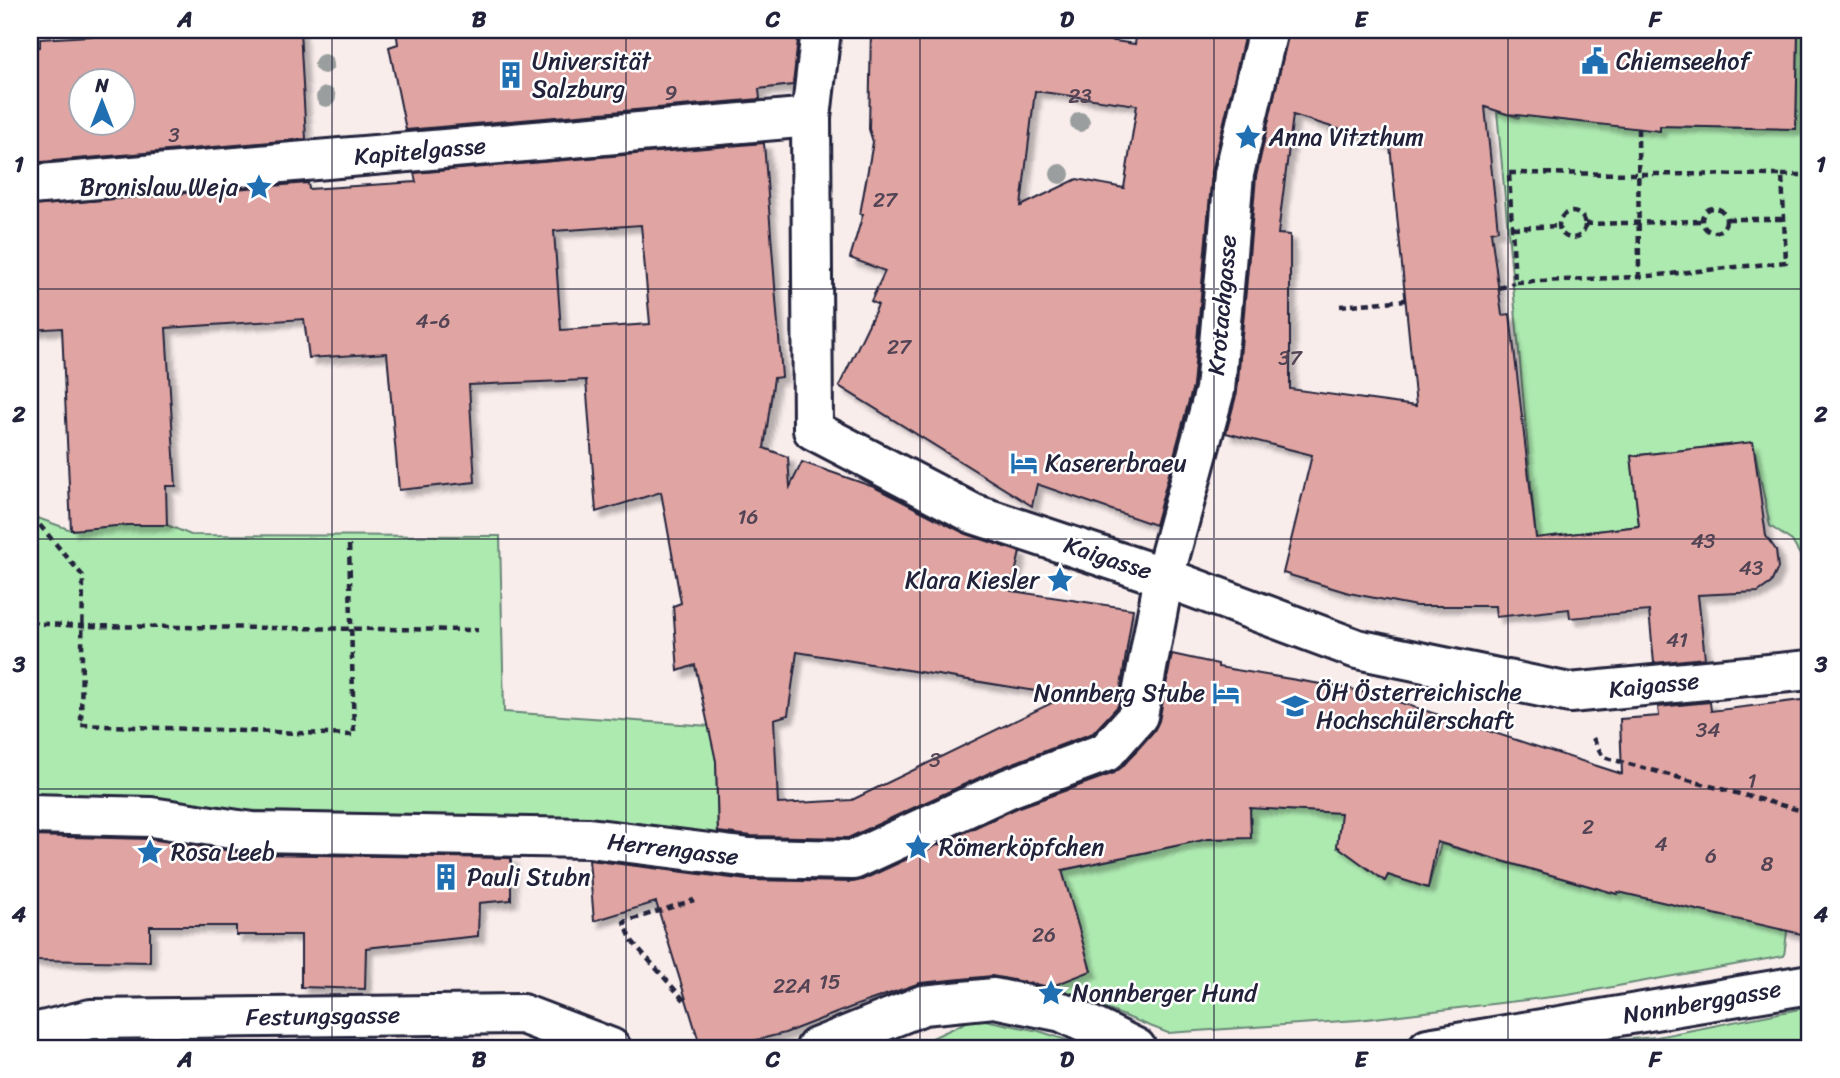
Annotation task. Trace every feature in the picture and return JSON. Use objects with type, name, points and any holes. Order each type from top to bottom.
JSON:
[{"type":"street","name":"Kaigasse","points":[[821,30],[811,117],[813,430],[974,514],[1164,577],[1357,649],[1570,693],[1810,670]]},
{"type":"street","name":"Krotachgasse","points":[[1164,577],[1214,390],[1234,174],[1268,30]]},
{"type":"street","name":"Kapitelgasse","points":[[30,186],[811,117]]},
{"type":"street","name":"Herrengasse","points":[[30,814],[151,817],[252,832],[589,838],[750,858],[853,860],[1009,788],[1107,751],[1138,716],[1164,577]]},
{"type":"street","name":"Nonnberggasse","points":[[1429,1048],[1810,984]]},
{"type":"street","points":[[816,1048],[923,1005],[994,998],[1062,1012],[1136,1048]]},
{"type":"street","name":"Festungsgasse","points":[[30,1034],[91,1019],[522,1014],[611,1048]]},
{"type":"path","points":[[1638,128],[1639,276]]},
{"type":"path","points":[[1515,282],[1509,173],[1810,175]]},
{"type":"path","points":[[1499,288],[1515,282],[1639,276],[1786,262],[1783,175]]},
{"type":"path","points":[[1715,207],[1724,212],[1727,219],[1718,233],[1708,231],[1702,221],[1706,211],[1715,207]]},
{"type":"path","points":[[1571,212],[1581,216],[1585,224],[1582,233],[1573,238],[1564,234],[1559,226],[1562,217],[1571,212]]},
{"type":"path","points":[[1727,219],[1784,219]]},
{"type":"path","points":[[1585,224],[1702,221]]},
{"type":"path","points":[[1512,228],[1559,226]]},
{"type":"path","points":[[1340,306],[1406,300]]},
{"type":"path","points":[[32,516],[83,576],[81,725],[354,735],[349,543]]},
{"type":"path","points":[[30,623],[81,626],[478,630]]},
{"type":"path","points":[[1603,757],[1810,813]]},
{"type":"path","points":[[684,1000],[632,941],[624,922],[705,896]]},
{"type":"green space","points":[[1798,30],[1810,30],[1810,572],[1792,541],[1770,526],[1753,442],[1631,456],[1639,526],[1536,538],[1497,111],[1519,118],[1520,111],[1660,131],[1660,126],[1796,129]]},
{"type":"green space","points":[[32,516],[71,530],[167,525],[191,535],[500,536],[504,712],[710,726],[716,761],[718,842],[564,820],[30,804]]},
{"type":"green space","points":[[1250,808],[1362,814],[1339,834],[1337,848],[1368,856],[1388,875],[1428,888],[1441,844],[1617,894],[1619,887],[1790,908],[1784,956],[1568,995],[1358,1020],[1168,1033],[1050,987],[1090,971],[1060,871],[1181,845],[1182,840],[1251,838]]},
{"type":"green space","points":[[1810,1007],[1810,1048],[1456,1048],[1578,1031],[1592,1042],[1657,1037]]},
{"type":"green space","points":[[975,1018],[1039,1031],[1090,1048],[927,1048],[930,1039]]},
{"type":"building","points":[[189,30],[300,30],[306,139],[30,163],[30,48],[40,47],[40,39]]},
{"type":"building","name":"Universität Salzburg","points":[[396,30],[799,30],[793,85],[759,89],[760,99],[406,130],[389,47],[398,44]]},
{"type":"building","points":[[871,30],[1043,30],[1135,44],[1137,30],[1246,30],[1212,172],[1193,386],[1155,525],[1037,484],[1032,506],[839,386],[878,305],[871,301],[885,271],[850,258],[863,214],[860,214],[873,142],[869,129]],"holes":[[[1035,91],[1137,105],[1124,188],[1077,179],[1021,206]]]},
{"type":"building","points":[[1289,30],[1798,30],[1796,129],[1660,126],[1660,131],[1507,114],[1485,107],[1498,230],[1491,232],[1502,315],[1510,314],[1536,538],[1639,526],[1631,456],[1753,442],[1766,536],[1776,550],[1778,568],[1771,583],[1758,592],[1698,595],[1705,658],[1654,663],[1649,611],[1570,618],[1569,609],[1496,617],[1495,606],[1416,606],[1349,593],[1283,573],[1312,455],[1226,433],[1237,392],[1256,177]],"holes":[[[1293,115],[1390,145],[1416,406],[1290,389],[1290,235],[1278,234]]]},
{"type":"building","points":[[764,143],[782,377],[774,378],[764,448],[788,457],[790,487],[802,462],[874,487],[964,533],[1020,552],[1011,591],[1133,609],[1118,706],[1093,733],[1000,768],[848,838],[752,836],[718,832],[716,761],[695,665],[678,671],[673,606],[681,603],[661,492],[596,512],[586,380],[469,385],[475,482],[399,490],[387,353],[309,358],[304,319],[166,328],[176,486],[166,486],[167,525],[71,530],[62,328],[30,330],[30,206],[308,183],[309,189],[416,182],[414,173]],"holes":[[[641,225],[650,324],[561,330],[554,231]],[[797,652],[1066,696],[852,800],[778,804],[774,719],[788,715]]]},
{"type":"building","points":[[1172,654],[1218,664],[1218,667],[1351,689],[1386,698],[1622,774],[1620,719],[1659,716],[1658,707],[1710,702],[1711,711],[1810,699],[1810,936],[1618,892],[1617,894],[1437,842],[1428,888],[1388,875],[1385,881],[1337,846],[1341,813],[1250,808],[1251,838],[1208,839],[1062,870],[1091,971],[1050,987],[992,976],[920,983],[785,1033],[724,1048],[701,1048],[656,902],[594,921],[589,860],[747,880],[853,882],[1017,808],[1114,773],[1154,731],[1159,721]]},
{"type":"building","points":[[30,836],[149,839],[252,854],[511,858],[511,900],[479,903],[478,936],[366,948],[365,989],[301,987],[301,935],[236,935],[236,926],[150,926],[150,962],[30,960]]},
{"type":"place","name":"Chiemseehof","points":[[1595,61]]},
{"type":"place","name":"Universität Salzburg","points":[[511,75]]},
{"type":"place","name":"Anna Vitzthum","points":[[1248,137]]},
{"type":"place","name":"Bronislaw Weja","points":[[259,187]]},
{"type":"place","name":"Kasererbraeu","points":[[1024,463]]},
{"type":"place","name":"Klara Kiesler","points":[[1060,580]]},
{"type":"place","name":"Nonnberg Stube","points":[[1226,693]]},
{"type":"place","name":"ÖH Österreichische Hochschülerschaft","points":[[1295,706]]},
{"type":"place","name":"Römerköpfchen","points":[[918,847]]},
{"type":"place","name":"Rosa Leeb","points":[[150,852]]},
{"type":"place","name":"Pauli Stubn","points":[[446,877]]},
{"type":"place","name":"Nonnberger Hund","points":[[1051,993]]}]
